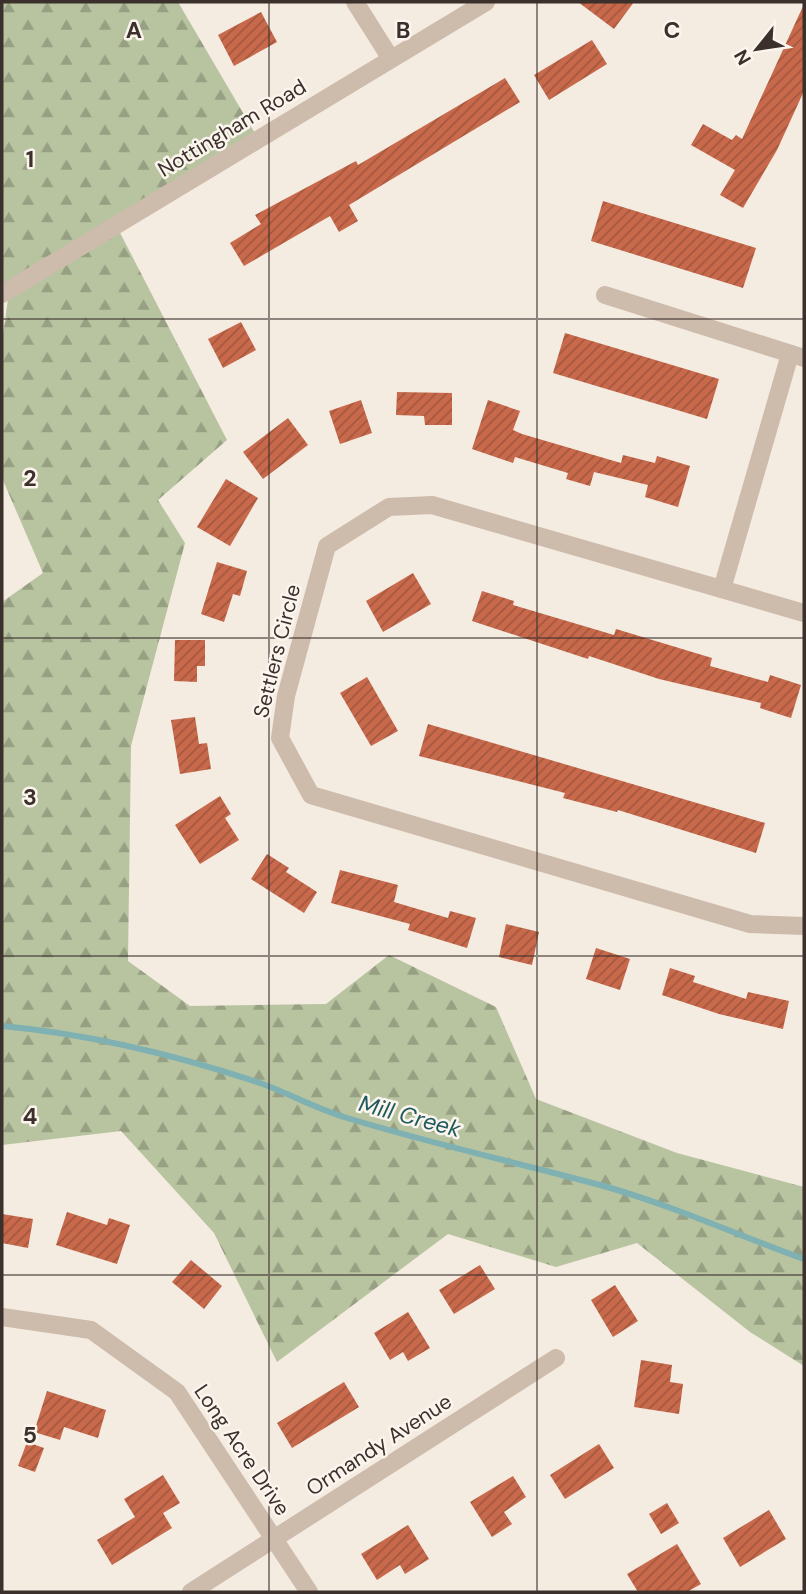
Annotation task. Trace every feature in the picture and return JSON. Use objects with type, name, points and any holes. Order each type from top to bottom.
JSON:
[{"type":"street","points":[[355,2],[391,59]]},
{"type":"street","name":"Nottingham Road","points":[[2,294],[486,2]]},
{"type":"street","points":[[605,295],[797,356],[722,589]]},
{"type":"street","name":"Settlers Circle","points":[[804,612],[432,505],[389,507],[327,545],[286,696],[280,738],[311,795],[750,924],[804,926]]},
{"type":"street","name":"Long Acre Drive","points":[[2,1317],[91,1330],[177,1392],[309,1592]]},
{"type":"street","name":"Ormandy Avenue","points":[[191,1592],[556,1358]]},
{"type":"green space","points":[[2,2],[178,2],[259,140],[116,225],[227,440],[158,500],[185,543],[131,746],[128,961],[190,1006],[326,1004],[389,955],[496,1007],[536,1099],[677,1153],[804,1187],[804,1366],[750,1332],[637,1243],[556,1267],[448,1234],[277,1362],[214,1233],[121,1131],[2,1145],[2,602],[43,573],[2,478],[2,342],[9,292],[2,294]]},
{"type":"building","points":[[578,2],[634,2],[614,29]]},
{"type":"building","points":[[804,4],[804,91],[777,150],[743,208],[720,195],[735,170],[691,145],[703,124],[732,140],[736,135],[742,139]]},
{"type":"building","points":[[261,12],[277,42],[234,66],[218,35]]},
{"type":"building","points":[[592,40],[607,64],[549,100],[534,75]]},
{"type":"building","points":[[505,78],[520,102],[349,205],[358,221],[339,232],[330,216],[244,266],[230,243],[261,224],[255,215],[356,161],[358,165]]},
{"type":"building","points":[[603,201],[756,248],[743,288],[591,241]]},
{"type":"building","points":[[241,322],[256,350],[223,368],[208,339]]},
{"type":"building","points":[[565,333],[719,379],[707,419],[553,373]]},
{"type":"building","points":[[397,392],[452,393],[452,425],[425,425],[424,416],[396,415]]},
{"type":"building","points":[[361,400],[372,433],[340,444],[329,411]]},
{"type":"building","points":[[488,400],[520,411],[513,430],[522,434],[621,463],[623,455],[655,463],[657,456],[690,466],[678,507],[645,497],[648,485],[594,472],[590,486],[566,479],[568,473],[515,457],[513,463],[472,449]]},
{"type":"building","points":[[288,418],[308,445],[263,479],[243,452]]},
{"type":"building","points":[[226,479],[258,498],[230,546],[197,527]]},
{"type":"building","points":[[217,562],[247,571],[240,596],[233,594],[224,622],[201,614]]},
{"type":"building","points":[[413,573],[431,604],[383,632],[366,601]]},
{"type":"building","points":[[482,591],[514,601],[513,605],[614,635],[616,629],[712,658],[710,666],[768,682],[770,675],[801,685],[791,718],[760,708],[761,703],[659,679],[589,656],[588,659],[472,621]]},
{"type":"building","points":[[175,640],[205,640],[205,666],[197,666],[197,682],[174,681]]},
{"type":"building","points":[[367,677],[398,731],[371,746],[340,693]]},
{"type":"building","points":[[195,717],[199,744],[207,743],[211,769],[180,774],[171,720]]},
{"type":"building","points":[[428,724],[765,823],[756,853],[618,810],[617,812],[563,798],[565,793],[419,756]]},
{"type":"building","points":[[220,796],[231,814],[225,818],[239,840],[200,864],[175,825]]},
{"type":"building","points":[[267,854],[289,868],[286,872],[317,892],[304,913],[251,879]]},
{"type":"building","points":[[340,870],[398,885],[394,902],[448,918],[450,911],[476,918],[467,948],[408,930],[410,924],[331,903]]},
{"type":"building","points":[[506,924],[539,932],[532,965],[499,957]]},
{"type":"building","points":[[596,948],[630,959],[620,990],[586,979]]},
{"type":"building","points":[[670,968],[695,976],[693,982],[746,999],[748,992],[789,1001],[783,1029],[719,1014],[662,995]]},
{"type":"building","points":[[67,1212],[107,1225],[109,1218],[130,1225],[117,1264],[56,1245]]},
{"type":"building","points":[[2,1214],[33,1219],[28,1248],[2,1243]]},
{"type":"building","points":[[191,1260],[222,1286],[204,1309],[172,1282]]},
{"type":"building","points":[[480,1265],[495,1289],[454,1314],[439,1290]]},
{"type":"building","points":[[615,1285],[638,1321],[613,1337],[591,1300]]},
{"type":"building","points":[[408,1312],[430,1348],[408,1361],[403,1352],[390,1360],[374,1333]]},
{"type":"building","points":[[641,1360],[672,1365],[670,1382],[683,1384],[679,1414],[634,1407]]},
{"type":"building","points":[[344,1382],[359,1407],[292,1448],[277,1423]]},
{"type":"building","points":[[47,1391],[106,1410],[98,1438],[64,1427],[60,1440],[34,1432]]},
{"type":"building","points":[[27,1442],[44,1448],[35,1472],[18,1466]]},
{"type":"building","points":[[599,1444],[614,1468],[565,1499],[550,1475]]},
{"type":"building","points":[[163,1475],[180,1503],[163,1513],[172,1528],[112,1565],[97,1540],[135,1517],[124,1499]]},
{"type":"building","points":[[513,1476],[526,1497],[504,1512],[512,1524],[492,1537],[470,1502]]},
{"type":"building","points":[[667,1503],[679,1523],[661,1534],[649,1514]]},
{"type":"building","points":[[769,1510],[786,1539],[740,1567],[723,1538]]},
{"type":"building","points":[[408,1525],[429,1559],[405,1574],[400,1565],[377,1580],[361,1554]]},
{"type":"building","points":[[677,1544],[701,1584],[687,1592],[638,1592],[627,1574]]},
{"type":"waterway","name":"Mill Creek","points":[[2,1026],[100,1040],[197,1063],[260,1083],[344,1117],[626,1193],[804,1259]]}]
